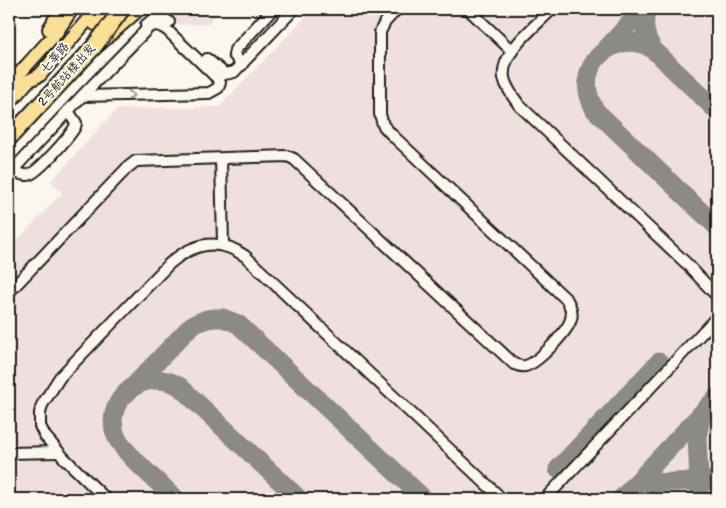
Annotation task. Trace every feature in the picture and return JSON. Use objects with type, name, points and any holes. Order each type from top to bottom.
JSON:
[{"type":"highway","name":"2号航站楼出发","points":[[9,138],[92,48],[123,9]]},
{"type":"highway","points":[[92,48],[137,9]]},
{"type":"main road","points":[[52,31],[61,9]]},
{"type":"main road","points":[[9,98],[66,9]]},
{"type":"main road","points":[[9,72],[72,9]]},
{"type":"main road","points":[[52,31],[90,9]]},
{"type":"main road","name":"七莘路","points":[[9,103],[28,81],[40,75],[97,9]]},
{"type":"main road","points":[[40,75],[63,60],[109,9]]},
{"type":"main road","points":[[9,85],[35,56]]},
{"type":"street","points":[[9,129],[123,9]]},
{"type":"street","points":[[242,65],[234,54],[235,50],[273,9]]},
{"type":"street","points":[[82,96],[88,84],[98,73],[157,17],[164,18],[225,74],[232,73],[242,65],[294,9]]},
{"type":"street","points":[[9,292],[132,164],[141,160],[283,156],[294,159],[514,364],[526,366],[537,360],[561,335],[571,320],[572,313],[566,300],[392,134],[381,120],[380,32],[384,22],[397,9]]},
{"type":"street","points":[[468,9],[512,50]]},
{"type":"street","points":[[552,9],[512,50],[505,64],[504,78],[511,94],[519,105],[686,263],[717,296]]},
{"type":"street","points":[[11,172],[82,96],[150,27],[160,25],[167,30],[220,83],[218,88],[209,93],[82,96]]},
{"type":"street","points":[[11,172],[29,175],[40,167],[75,127],[76,123],[68,111]]},
{"type":"street","points":[[221,159],[223,244]]},
{"type":"street","points":[[106,499],[44,436],[40,426],[40,413],[46,398],[60,377],[176,258],[198,246],[223,244],[245,256],[502,499]]},
{"type":"street","points":[[545,499],[717,317]]},
{"type":"street","points":[[9,453],[58,452]]},
{"type":"shaded area","points":[[181,9],[222,9],[207,24],[166,25]]},
{"type":"shaded area","points":[[313,9],[717,9],[717,499],[9,499],[9,249],[62,193],[51,181],[117,109],[219,107]]},
{"type":"taxiway","points":[[607,48],[643,9]]},
{"type":"taxiway","points":[[647,9],[645,31],[655,52]]},
{"type":"taxiway","points":[[717,111],[658,54],[642,44],[626,43],[612,47],[599,56],[589,74],[587,86],[595,110],[717,227]]},
{"type":"taxiway","points":[[126,394],[192,325],[207,319],[223,318],[238,324],[424,499]]},
{"type":"taxiway","points":[[558,469],[659,362]]},
{"type":"taxiway","points":[[176,499],[144,470],[121,445],[113,425],[114,412],[120,400],[128,391],[139,384],[152,380],[165,381],[179,386],[299,499]]},
{"type":"taxiway","points":[[621,499],[717,397]]},
{"type":"taxiway","points":[[700,499],[697,437],[702,413]]},
{"type":"taxiway","points":[[631,491],[651,483],[717,480]]}]
